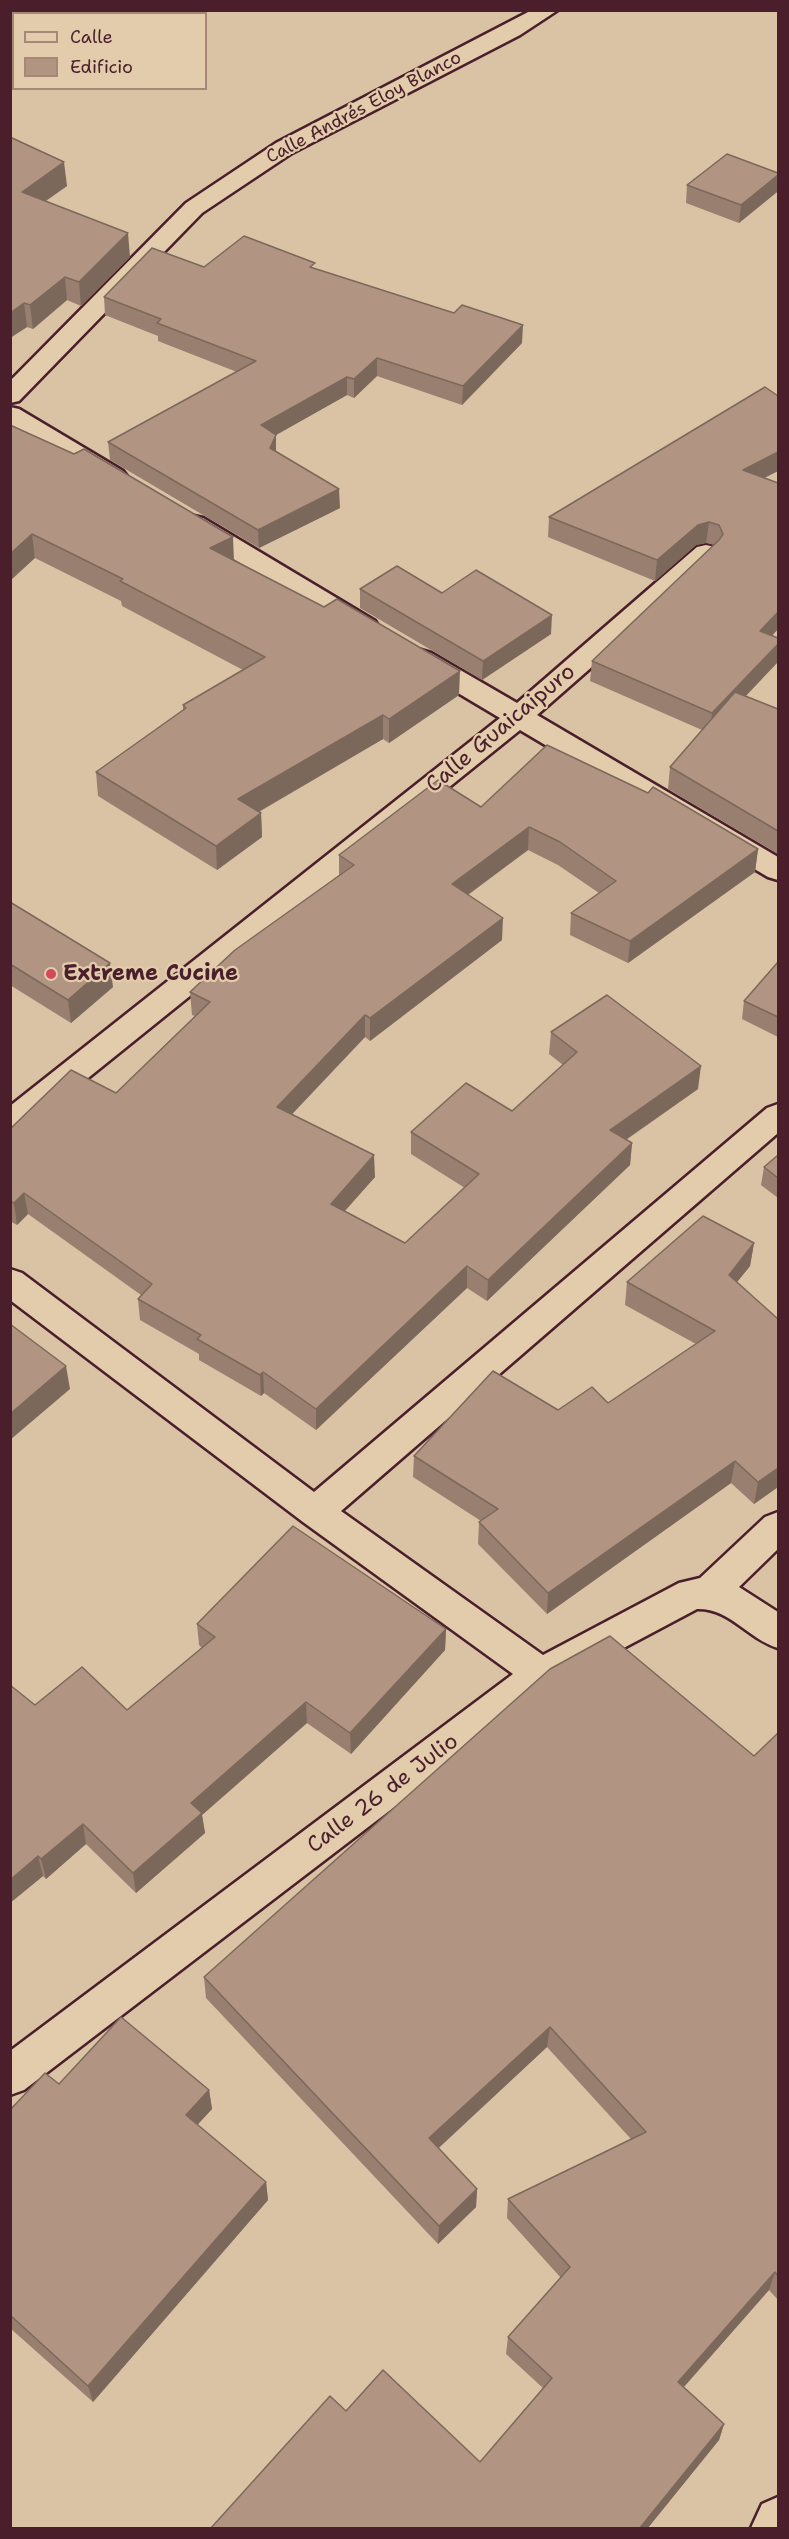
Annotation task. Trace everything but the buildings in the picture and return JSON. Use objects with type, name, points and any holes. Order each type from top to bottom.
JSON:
[{"type":"street","name":"Calle Andrés Eloy Blanco","points":[[10,396],[195,208],[284,147],[513,32],[548,10]]},
{"type":"street","points":[[10,414],[132,487]]},
{"type":"street","points":[[173,511],[778,870]]},
{"type":"street","name":"Calle Guaicaipuro","points":[[10,1124],[518,717],[706,553]]},
{"type":"street","points":[[315,1512],[778,1116]]},
{"type":"street","points":[[10,1282],[315,1512],[541,1674]]},
{"type":"street","points":[[778,1527],[710,1592],[727,1598],[778,1632]]},
{"type":"street","name":"Calle 26 de Julio","points":[[10,2076],[541,1674],[692,1594],[710,1592]]},
{"type":"street","points":[[772,2529],[778,2520]]},
{"type":"place","name":"Extreme Cucine","points":[[51,974]]}]
